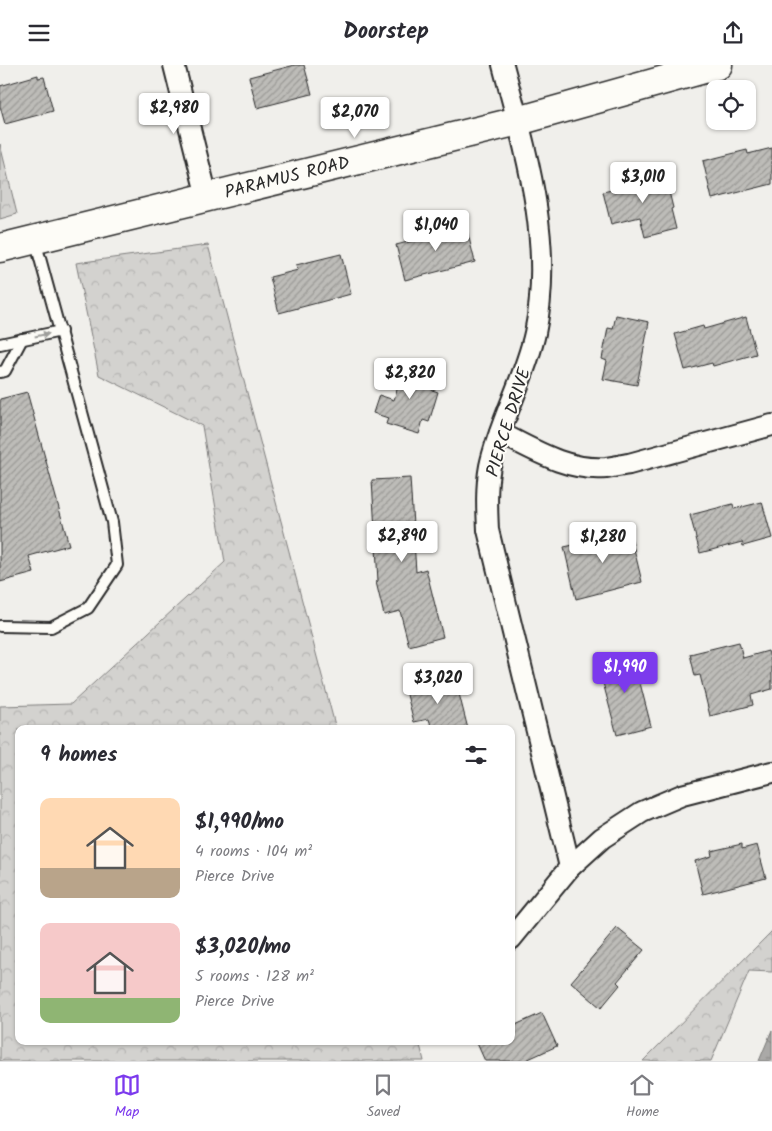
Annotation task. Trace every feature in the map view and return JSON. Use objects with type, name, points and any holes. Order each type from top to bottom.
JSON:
[{"type":"main road","name":"PARAMUS ROAD","points":[[0,248],[518,121],[718,65]]},
{"type":"street","points":[[174,65],[207,197]]},
{"type":"street","name":"PIERCE DRIVE","points":[[503,65],[518,121],[536,204],[541,243],[541,289],[535,333],[522,379],[500,433],[490,467],[487,502],[488,530],[570,867]]},
{"type":"street","points":[[500,433],[554,461],[581,467],[606,468],[629,464],[772,425]]},
{"type":"street","points":[[515,934],[570,867],[602,838],[642,812],[682,795],[772,772]]},
{"type":"lane","points":[[0,626],[51,627],[88,608],[117,565],[112,522],[35,239]]},
{"type":"lane","points":[[0,344],[61,331]]},
{"type":"lane","points":[[0,371],[5,371],[22,339]]},
{"type":"green space","points":[[0,144],[17,214],[0,219]]},
{"type":"green space","points":[[208,245],[335,725],[15,725],[15,1045],[420,1045],[424,1061],[0,1061],[0,706],[71,704],[225,562],[202,426],[99,375],[76,263]]},
{"type":"green space","points":[[772,931],[772,972],[749,971],[711,1061],[643,1061]]},
{"type":"water","points":[[772,1030],[772,1061],[759,1061]]},
{"type":"building","points":[[295,65],[304,65],[312,94],[257,108],[249,77]]},
{"type":"building","points":[[38,75],[38,78],[44,77],[53,111],[5,124],[0,106],[0,86]]},
{"type":"building","points":[[772,148],[772,184],[712,199],[703,161],[747,150],[748,154]]},
{"type":"building","points":[[650,175],[651,179],[665,175],[676,229],[645,237],[640,217],[611,224],[603,192],[620,188],[619,183]]},
{"type":"building","points":[[465,222],[475,262],[405,280],[396,245],[424,238],[423,233]]},
{"type":"building","points":[[341,254],[351,294],[279,313],[270,277],[298,270],[296,265]]},
{"type":"building","points":[[616,315],[649,322],[637,385],[603,379],[607,361],[602,359],[608,328],[613,329]]},
{"type":"building","points":[[746,317],[756,354],[713,366],[712,363],[685,370],[675,334],[703,326],[704,329]]},
{"type":"building","points":[[405,362],[438,373],[432,390],[438,392],[429,422],[423,420],[419,434],[386,424],[388,418],[373,413],[379,395],[394,400]]},
{"type":"building","points":[[27,392],[69,545],[29,556],[34,573],[0,582],[0,399]]},
{"type":"building","points":[[410,478],[416,572],[426,569],[443,637],[409,646],[400,611],[384,615],[376,582],[378,581],[372,480]]},
{"type":"building","points":[[762,502],[772,538],[743,546],[742,542],[700,553],[690,515],[733,504],[734,509]]},
{"type":"building","points":[[612,531],[614,536],[630,532],[642,582],[576,599],[564,547],[583,543],[582,539]]},
{"type":"building","points":[[739,642],[743,658],[768,651],[772,665],[772,689],[751,695],[753,705],[710,716],[700,675],[695,676],[690,654]]},
{"type":"building","points":[[636,654],[644,682],[640,683],[651,726],[617,735],[598,664]]},
{"type":"building","points":[[455,678],[467,725],[431,725],[429,719],[414,722],[406,691]]},
{"type":"building","points":[[742,844],[742,849],[757,845],[766,878],[703,894],[695,861],[712,856],[711,851]]},
{"type":"building","points":[[617,928],[644,950],[617,982],[620,985],[601,1008],[571,982]]},
{"type":"building","points":[[542,1013],[557,1046],[524,1061],[485,1061],[478,1045],[515,1045],[515,1025]]}]
